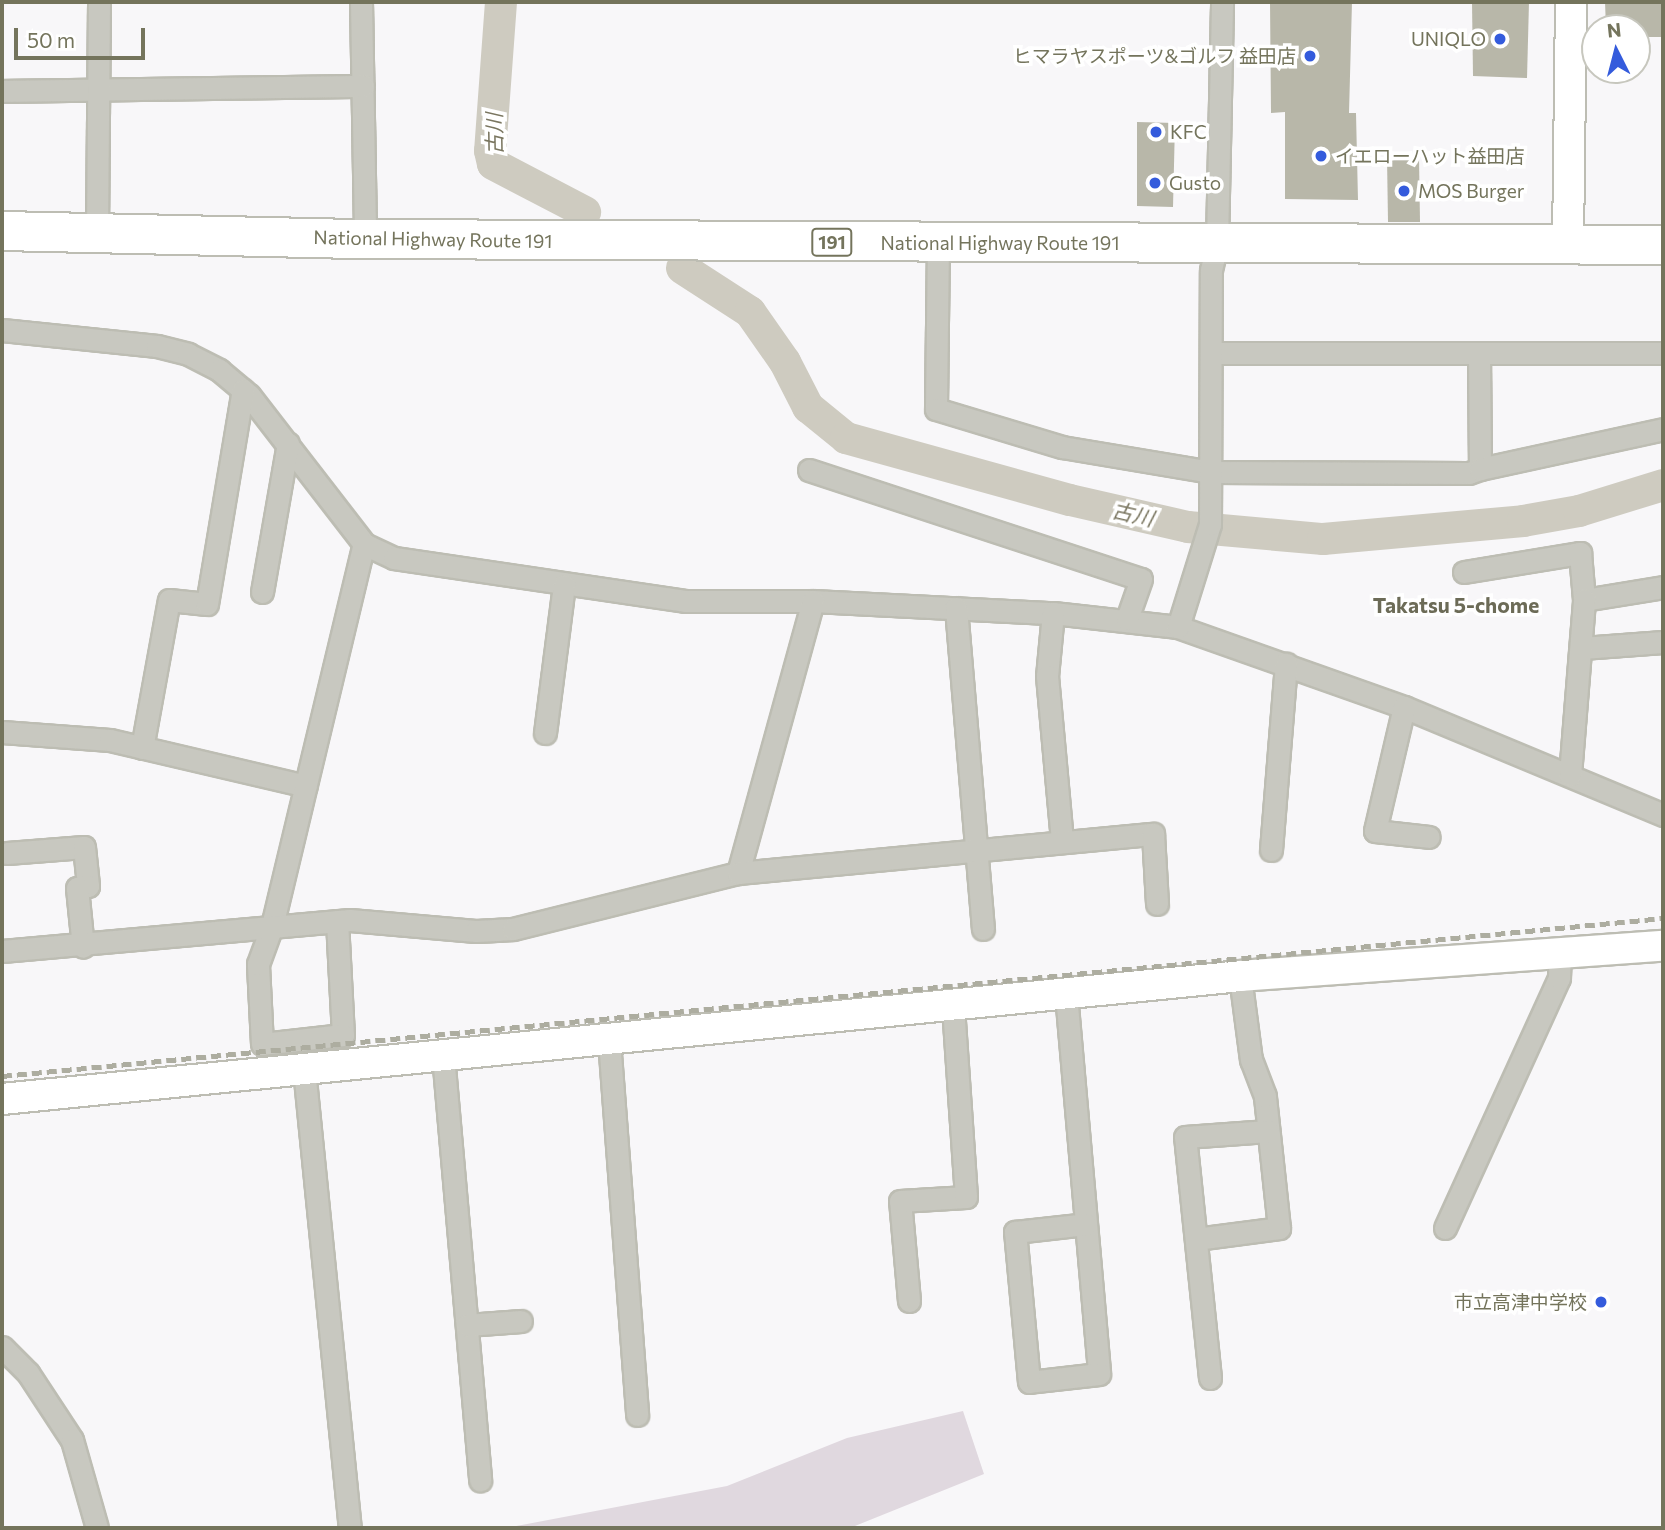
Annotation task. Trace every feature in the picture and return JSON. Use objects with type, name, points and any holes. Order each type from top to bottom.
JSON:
[{"type":"highway","name":"National Highway Route 191","points":[[2,231],[365,239],[1663,245]]},
{"type":"street","points":[[97,233],[99,2]]},
{"type":"street","points":[[361,2],[365,239]]},
{"type":"street","points":[[1178,628],[1207,541],[1212,472],[1211,270],[1217,243],[1222,2]]},
{"type":"street","points":[[1568,246],[1571,2]]},
{"type":"street","points":[[2,90],[363,86]]},
{"type":"street","points":[[938,243],[936,409],[1062,447],[1212,472],[1469,473],[1663,429]]},
{"type":"street","points":[[2,330],[157,346],[188,354],[243,390],[288,443],[364,544],[394,558],[685,601],[813,601],[1053,613],[1127,619],[1178,628],[1404,707],[1663,815]]},
{"type":"street","points":[[1212,353],[1663,353]]},
{"type":"street","points":[[1479,353],[1480,469]]},
{"type":"street","points":[[142,748],[169,600],[206,604],[243,390]]},
{"type":"street","points":[[262,592],[288,443]]},
{"type":"street","points":[[808,470],[1141,579],[1127,619]]},
{"type":"street","points":[[337,921],[343,1035],[262,1044],[258,964],[272,926],[364,544]]},
{"type":"street","points":[[1464,572],[1580,553],[1584,600],[1570,775]]},
{"type":"street","points":[[545,733],[564,585]]},
{"type":"street","points":[[1584,600],[1663,587]]},
{"type":"street","points":[[738,873],[813,601]]},
{"type":"street","points":[[956,608],[983,929]]},
{"type":"street","points":[[1053,613],[1047,676],[1062,841]]},
{"type":"street","points":[[1581,648],[1663,642]]},
{"type":"street","points":[[1271,850],[1286,664]]},
{"type":"street","points":[[1404,707],[1375,831],[1429,837]]},
{"type":"street","points":[[2,732],[110,740],[306,786]]},
{"type":"street","points":[[2,951],[83,947],[337,921],[513,929],[738,873],[1153,834],[1157,904]]},
{"type":"street","points":[[7,853],[84,847],[88,886],[77,888],[83,947]]},
{"type":"street","points":[[2,1099],[1240,976],[1663,946]]},
{"type":"street","points":[[1445,1228],[1559,978],[1560,953]]},
{"type":"street","points":[[1196,1239],[1279,1228],[1265,1096],[1251,1060],[1240,976]]},
{"type":"street","points":[[1066,994],[1086,1224],[1099,1374],[1029,1382],[1015,1232],[1086,1224]]},
{"type":"street","points":[[909,1301],[900,1201],[966,1196],[953,1006]]},
{"type":"street","points":[[609,1040],[637,1415]]},
{"type":"street","points":[[443,1055],[480,1480]]},
{"type":"street","points":[[304,1069],[350,1528]]},
{"type":"street","points":[[1210,1378],[1185,1137],[1268,1130]]},
{"type":"street","points":[[467,1325],[521,1321]]},
{"type":"street","points":[[2,1347],[28,1373],[72,1440],[97,1528]]},
{"type":"shaded area","points":[[963,1411],[984,1474],[850,1528],[506,1528],[727,1486],[847,1438]]},
{"type":"building","points":[[1270,2],[1352,2],[1349,113],[1356,113],[1358,200],[1285,199],[1285,112],[1271,113]]},
{"type":"building","name":"UNIQLO","points":[[1472,2],[1529,2],[1527,78],[1473,76]]},
{"type":"building","points":[[1605,2],[1663,2],[1663,37],[1651,37],[1651,14],[1605,14]]},
{"type":"building","name":"Gusto","points":[[1137,122],[1175,123],[1173,207],[1137,206]]},
{"type":"building","name":"MOS Burger","points":[[1387,158],[1419,158],[1420,222],[1388,222]]},
{"type":"waterway","name":"古川","points":[[501,2],[490,151],[493,164],[585,212]]},
{"type":"waterway","name":"古川","points":[[682,268],[750,312],[785,362],[808,407],[846,438],[1070,500],[1188,527],[1323,539],[1523,521],[1579,511],[1663,485]]},
{"type":"railway","points":[[2,1076],[1663,918]]},
{"type":"place","name":"UNIQLO","points":[[1500,39]]},
{"type":"place","name":"ヒマラヤスポーツ&ゴルフ 益田店","points":[[1310,56]]},
{"type":"place","name":"KFC","points":[[1156,132]]},
{"type":"place","name":"イエローハット益田店","points":[[1321,156]]},
{"type":"place","name":"Gusto","points":[[1155,183]]},
{"type":"place","name":"MOS Burger","points":[[1404,191]]},
{"type":"place","name":"市立高津中学校","points":[[1601,1302]]},
{"type":"district","name":"Takatsu 5-chome","points":[[1456,605]]}]
